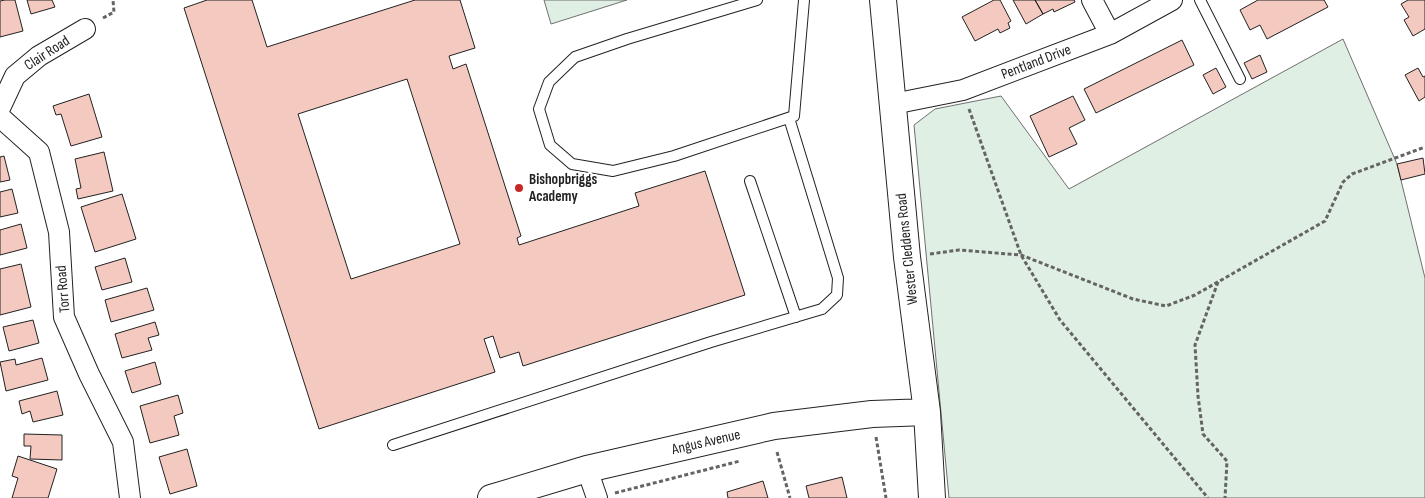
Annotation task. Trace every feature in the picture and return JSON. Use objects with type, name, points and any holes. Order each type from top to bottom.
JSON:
[{"type":"street","name":"Wester Cleddens Road","points":[[883,0],[907,257],[927,412],[932,498]]},
{"type":"street","points":[[1092,0],[1110,34]]},
{"type":"street","name":"Pentland Drive","points":[[893,104],[963,90],[1110,34],[1172,0]]},
{"type":"street","name":"Clair Road","points":[[0,108],[15,76],[39,56],[85,30]]},
{"type":"street","name":"Torr Road","points":[[0,117],[39,152],[59,232],[64,317],[89,374],[123,442],[130,498]]},
{"type":"street","name":"Angus Avenue","points":[[490,498],[587,469],[774,426],[872,414],[927,412]]},
{"type":"street","points":[[587,469],[597,498]]},
{"type":"lane","points":[[757,0],[627,39],[575,57],[549,82],[539,109],[550,145],[572,164],[612,171],[674,156],[794,116],[804,0]]},
{"type":"lane","points":[[1200,0],[1240,78]]},
{"type":"lane","points":[[393,445],[711,342],[822,309],[831,303],[837,295],[839,287],[789,118]]},
{"type":"lane","points":[[750,181],[796,317]]},
{"type":"path","points":[[963,90],[1021,255],[1060,320],[1208,498]]},
{"type":"path","points":[[907,257],[959,250],[1021,255],[1133,299],[1166,306],[1196,295],[1325,221],[1343,182],[1352,174],[1425,147]]},
{"type":"path","points":[[1218,282],[1195,345],[1198,396],[1204,434],[1227,461],[1225,498]]},
{"type":"path","points":[[872,414],[886,498]]},
{"type":"path","points":[[768,454],[786,450]]},
{"type":"path","points":[[777,452],[790,498]]},
{"type":"path","points":[[597,498],[749,459]]},
{"type":"green space","points":[[544,0],[627,0],[551,24]]},
{"type":"green space","points":[[1343,39],[1397,164],[1425,278],[1425,498],[949,498],[914,125],[935,109],[1001,96],[1069,189]]},
{"type":"building","points":[[15,0],[23,31],[0,37],[0,1]]},
{"type":"building","points":[[27,0],[52,0],[55,7],[31,14]]},
{"type":"building","points":[[207,0],[252,0],[267,47],[415,0],[460,0],[475,48],[449,56],[453,69],[466,64],[521,236],[517,238],[519,245],[639,206],[635,193],[705,171],[745,295],[523,366],[519,352],[500,358],[493,336],[484,339],[495,372],[319,429],[184,8]],"holes":[[[407,79],[460,244],[351,279],[298,114]]]},
{"type":"building","points":[[994,0],[1000,0],[1011,21],[1008,23],[1010,28],[1000,33],[998,29],[975,41],[962,17]]},
{"type":"building","points":[[1013,0],[1035,0],[1043,14],[1026,24]]},
{"type":"building","points":[[1035,0],[1074,0],[1075,2],[1054,12],[1053,9],[1043,14]]},
{"type":"building","points":[[1258,0],[1324,0],[1328,7],[1267,39],[1260,25],[1250,30],[1240,10]]},
{"type":"building","points":[[1408,0],[1425,0],[1425,29],[1413,36],[1404,20],[1409,17],[1401,4]]},
{"type":"building","points":[[1182,40],[1194,65],[1096,113],[1084,89]]},
{"type":"building","points":[[1260,55],[1267,72],[1252,79],[1244,63]]},
{"type":"building","points":[[1216,68],[1226,87],[1213,94],[1203,75]]},
{"type":"building","points":[[1418,68],[1423,77],[1425,76],[1425,97],[1419,101],[1405,75]]},
{"type":"building","points":[[89,94],[102,137],[71,146],[61,114],[56,115],[53,106]]},
{"type":"building","points":[[1073,96],[1085,120],[1069,128],[1077,144],[1049,157],[1030,116]]},
{"type":"building","points":[[104,152],[113,191],[78,199],[76,189],[81,188],[75,159]]},
{"type":"building","points":[[4,156],[10,180],[0,182],[0,157]]},
{"type":"building","points":[[1423,158],[1425,174],[1401,180],[1397,164]]},
{"type":"building","points":[[12,189],[18,213],[0,217],[0,192]]},
{"type":"building","points":[[122,194],[136,239],[95,252],[81,207]]},
{"type":"building","points":[[21,224],[27,248],[0,255],[0,230]]},
{"type":"building","points":[[125,258],[132,282],[102,290],[95,267]]},
{"type":"building","points":[[21,264],[31,307],[0,315],[0,269]]},
{"type":"building","points":[[147,288],[154,310],[111,322],[105,300]]},
{"type":"building","points":[[33,320],[39,343],[9,351],[3,327]]},
{"type":"building","points":[[155,322],[159,335],[148,338],[152,350],[122,358],[115,334]]},
{"type":"building","points":[[42,358],[48,380],[6,391],[0,362],[15,359],[16,365]]},
{"type":"building","points":[[155,362],[161,384],[132,393],[125,371]]},
{"type":"building","points":[[57,391],[63,415],[33,422],[30,411],[22,414],[19,401]]},
{"type":"building","points":[[178,395],[183,413],[174,416],[179,435],[150,443],[140,406]]},
{"type":"building","points":[[24,434],[62,435],[62,460],[30,459],[31,446],[24,446]]},
{"type":"building","points":[[187,449],[197,486],[170,494],[159,457]]},
{"type":"building","points":[[18,456],[57,469],[48,498],[12,498],[18,478],[12,476]]},
{"type":"building","points":[[842,477],[847,498],[809,498],[806,486]]},
{"type":"building","points":[[763,481],[768,498],[728,498],[727,492]]},
{"type":"place","name":"Bishopbriggs Academy","points":[[519,188]]}]
